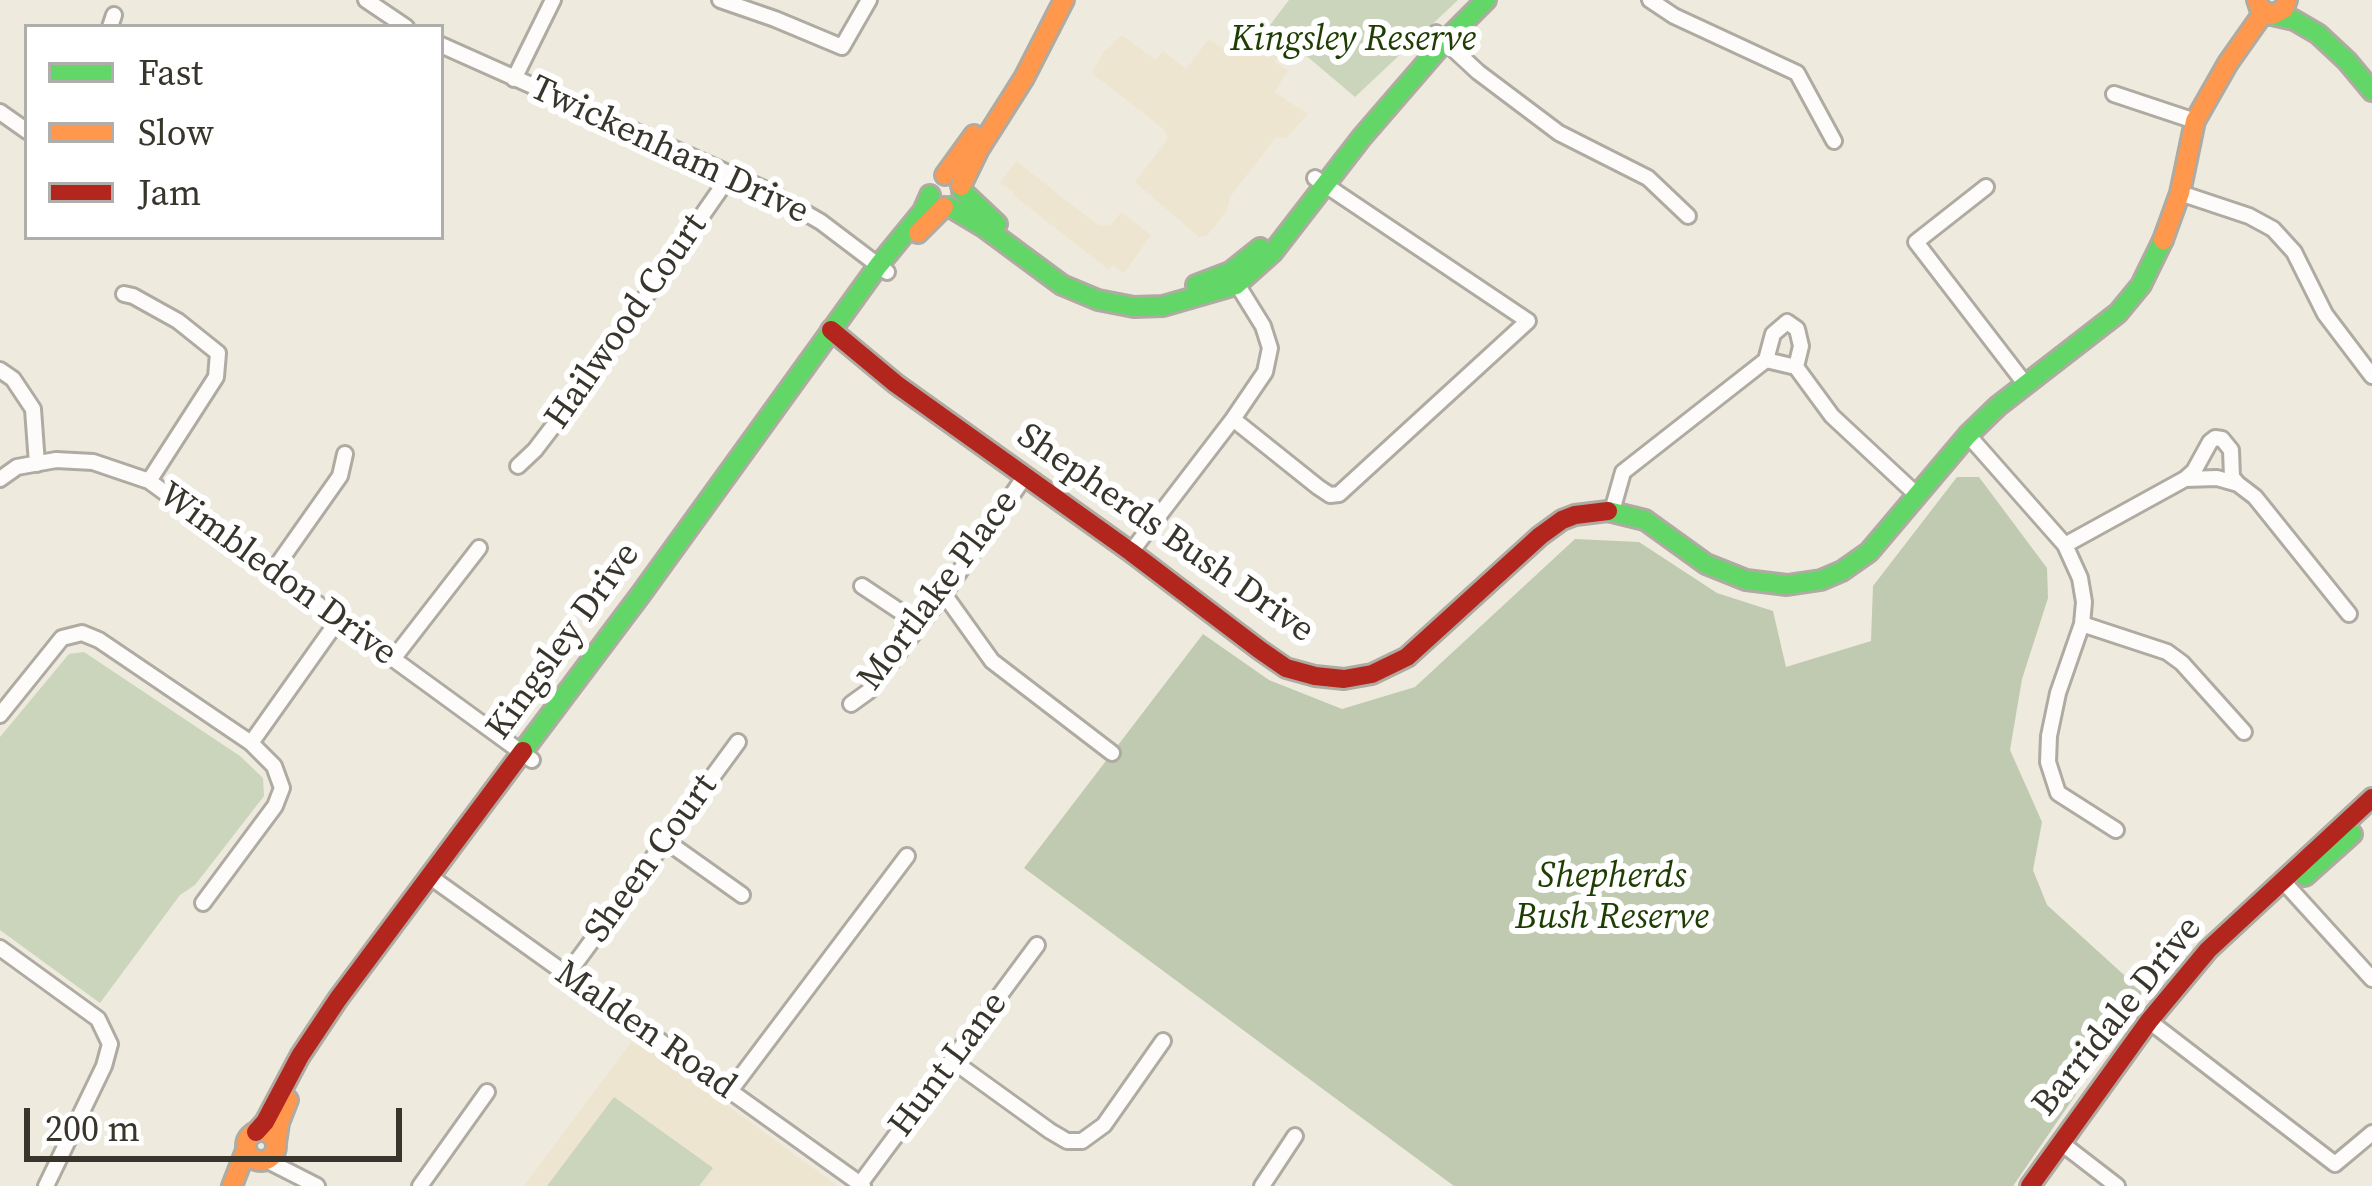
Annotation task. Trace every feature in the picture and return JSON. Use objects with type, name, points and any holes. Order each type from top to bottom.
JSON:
[{"type":"street","points":[[366,0],[402,24]]},
{"type":"street","points":[[514,79],[553,0]]},
{"type":"street","points":[[720,0],[842,47],[869,0]]},
{"type":"street","name":"Kingsley Drive","points":[[948,193],[961,156],[1014,72],[1051,0]]},
{"type":"street","name":"Kingsley Drive","points":[[243,1186],[308,1065],[353,996],[882,269],[925,226],[980,149],[1064,0]]},
{"type":"street","points":[[948,193],[985,228],[1062,285],[1134,307],[1163,305],[1233,278],[1273,252],[1320,181],[1470,0]]},
{"type":"street","points":[[1440,37],[1486,0]]},
{"type":"street","points":[[1650,0],[1674,16],[1797,73],[1834,141]]},
{"type":"street","points":[[2274,5],[2302,11],[2325,25],[2372,73]]},
{"type":"street","points":[[2274,5],[2318,34],[2372,91]]},
{"type":"street","points":[[1796,367],[1801,346],[1797,329],[1787,322],[1774,334],[1766,360],[1623,472],[1612,511],[1645,520],[1706,564],[1746,580],[1787,585],[1821,580],[1869,553],[1968,435],[2118,314],[2141,285],[2180,194],[2195,122],[2228,63],[2274,5]]},
{"type":"street","points":[[1440,37],[1544,123],[1648,178],[1688,216]]},
{"type":"street","name":"Twickenham Drive","points":[[444,46],[792,203],[882,269]]},
{"type":"street","points":[[2114,94],[2195,122]]},
{"type":"street","name":"Hailwood Court","points":[[518,466],[578,394],[731,174]]},
{"type":"street","points":[[1233,419],[1318,488],[1330,496],[1339,494],[1528,321],[1320,181]]},
{"type":"street","points":[[1986,188],[1916,242],[2026,385]]},
{"type":"street","points":[[2180,194],[2249,216],[2273,229],[2294,252],[2325,314],[2372,376]]},
{"type":"street","points":[[1131,552],[1265,372],[1270,348],[1263,326],[1233,278]]},
{"type":"street","points":[[124,294],[178,322],[218,353],[216,377],[149,481]]},
{"type":"street","name":"Shepherds Bush Drive","points":[[832,337],[882,379],[896,384],[1025,476],[1286,668],[1315,676],[1344,679],[1372,674],[1407,657],[1562,520],[1612,511]]},
{"type":"street","points":[[1766,360],[1796,367],[1832,416],[1918,496]]},
{"type":"street","points":[[0,370],[13,379],[33,409],[38,464]]},
{"type":"street","points":[[1968,435],[2065,544],[2080,578],[2082,624],[2058,693],[2048,762],[2058,794],[2116,830]]},
{"type":"street","points":[[2065,544],[2185,479],[2215,438],[2230,450],[2232,477],[2254,496],[2349,614]]},
{"type":"street","points":[[273,571],[340,476],[345,454]]},
{"type":"street","name":"Wimbledon Drive","points":[[0,479],[17,467],[56,460],[93,462],[149,481],[527,757]]},
{"type":"street","name":"Mortlake Place","points":[[850,704],[869,691],[944,594],[1025,476]]},
{"type":"street","points":[[2185,479],[2217,478],[2238,484]]},
{"type":"street","points":[[394,659],[479,548]]},
{"type":"street","points":[[862,586],[919,624]]},
{"type":"street","points":[[944,594],[992,661],[1112,753]]},
{"type":"street","points":[[251,743],[339,619]]},
{"type":"street","points":[[2082,624],[2167,652],[2244,732]]},
{"type":"street","points":[[0,715],[62,638],[82,633],[251,743],[274,766],[282,788],[275,806],[203,902]]},
{"type":"street","name":"Sheen Court","points":[[566,976],[738,742]]},
{"type":"street","name":"Barridale Drive","points":[[2286,885],[2372,797]]},
{"type":"street","name":"Barridale Drive","points":[[2030,1186],[2208,950],[2333,853],[2372,814]]},
{"type":"street","points":[[666,841],[742,895]]},
{"type":"street","points":[[730,1090],[907,856]]},
{"type":"street","name":"Malden Road","points":[[434,879],[862,1185]]},
{"type":"street","points":[[2286,885],[2372,979]]},
{"type":"street","name":"Hunt Lane","points":[[862,1185],[1036,945]]},
{"type":"street","points":[[0,948],[98,1018],[110,1044],[46,1186]]},
{"type":"street","points":[[2154,1024],[2335,1164],[2372,1133]]},
{"type":"street","points":[[953,1061],[1067,1142],[1082,1141],[1104,1125],[1163,1041]]},
{"type":"street","points":[[420,1186],[487,1092]]},
{"type":"street","points":[[1262,1186],[1294,1136]]},
{"type":"street","points":[[2064,1145],[2117,1186]]},
{"type":"street","name":"Barridale Drive","points":[[2042,1186],[2064,1145]]},
{"type":"street","points":[[264,1149],[315,1184]]},
{"type":"street","name":"Kingsley Drive","points":[[232,1186],[264,1149]]},
{"type":"shaded area","points":[[1253,26],[1284,48],[1275,62],[1288,71],[1274,92],[1308,114],[1286,138],[1276,137],[1207,236],[1199,237],[1135,182],[1167,140],[1166,131],[1092,73],[1103,53],[1122,35],[1155,60],[1163,51],[1186,69],[1209,39],[1233,56]]},
{"type":"shaded area","points":[[1016,161],[1099,226],[1111,225],[1121,212],[1151,235],[1124,273],[1113,265],[1109,270],[1000,183]]},
{"type":"shaded area","points":[[634,1038],[838,1186],[524,1186]]},
{"type":"green space","name":"Kingsley Reserve","points":[[1289,0],[1458,0],[1355,97],[1270,25]]},
{"type":"green space","name":"Shepherds Bush Reserve","points":[[1957,477],[1979,477],[2047,568],[2048,598],[2022,679],[2010,750],[2042,822],[2033,870],[2047,905],[2145,994],[2013,1186],[1454,1186],[1024,868],[1203,634],[1269,680],[1342,709],[1415,687],[1575,539],[1639,542],[1717,593],[1773,611],[1786,667],[1871,641],[1873,586]]},
{"type":"green space","points":[[84,652],[240,756],[263,778],[264,796],[195,885],[180,895],[100,1003],[0,930],[0,737],[69,654]]},
{"type":"green space","points":[[614,1097],[713,1168],[699,1186],[547,1186]]},
{"type":"traffic: fast","points":[[950,207],[1062,285],[1098,300],[1134,307],[1163,306],[1236,285],[1273,252],[1362,137],[1486,0]]},
{"type":"traffic: fast","points":[[2272,15],[2294,20],[2318,34],[2372,91]]},
{"type":"traffic: fast","points":[[962,191],[997,224]]},
{"type":"traffic: fast","points":[[523,751],[923,211],[930,195]]},
{"type":"traffic: fast","points":[[1608,511],[1645,520],[1706,564],[1746,580],[1787,585],[1842,571],[1869,552],[1998,406],[2118,313],[2141,285],[2163,240]]},
{"type":"traffic: fast","points":[[1196,285],[1230,272],[1260,248]]},
{"type":"traffic: fast","points":[[2305,876],[2352,834]]},
{"type":"traffic: slow","points":[[961,186],[1064,0]]},
{"type":"traffic: slow","points":[[2257,0],[2260,9],[2272,15],[2284,9],[2287,0]]},
{"type":"traffic: slow","points":[[2163,240],[2180,193],[2195,121],[2264,12]]},
{"type":"traffic: slow","points":[[945,175],[974,135]]},
{"type":"traffic: slow","points":[[918,233],[944,207]]},
{"type":"traffic: slow","points":[[276,1143],[288,1100]]},
{"type":"traffic: slow","points":[[261,1131],[272,1135],[276,1146],[272,1157],[261,1161],[250,1157],[246,1146],[250,1135],[261,1131]]},
{"type":"traffic: slow","points":[[232,1186],[246,1150]]},
{"type":"traffic: jam","points":[[831,330],[896,384],[1260,650],[1286,668],[1315,676],[1344,679],[1372,674],[1407,657],[1562,520],[1608,511]]},
{"type":"traffic: jam","points":[[256,1132],[338,999],[523,751]]},
{"type":"traffic: jam","points":[[2030,1186],[2149,1021],[2208,950],[2372,798]]}]
